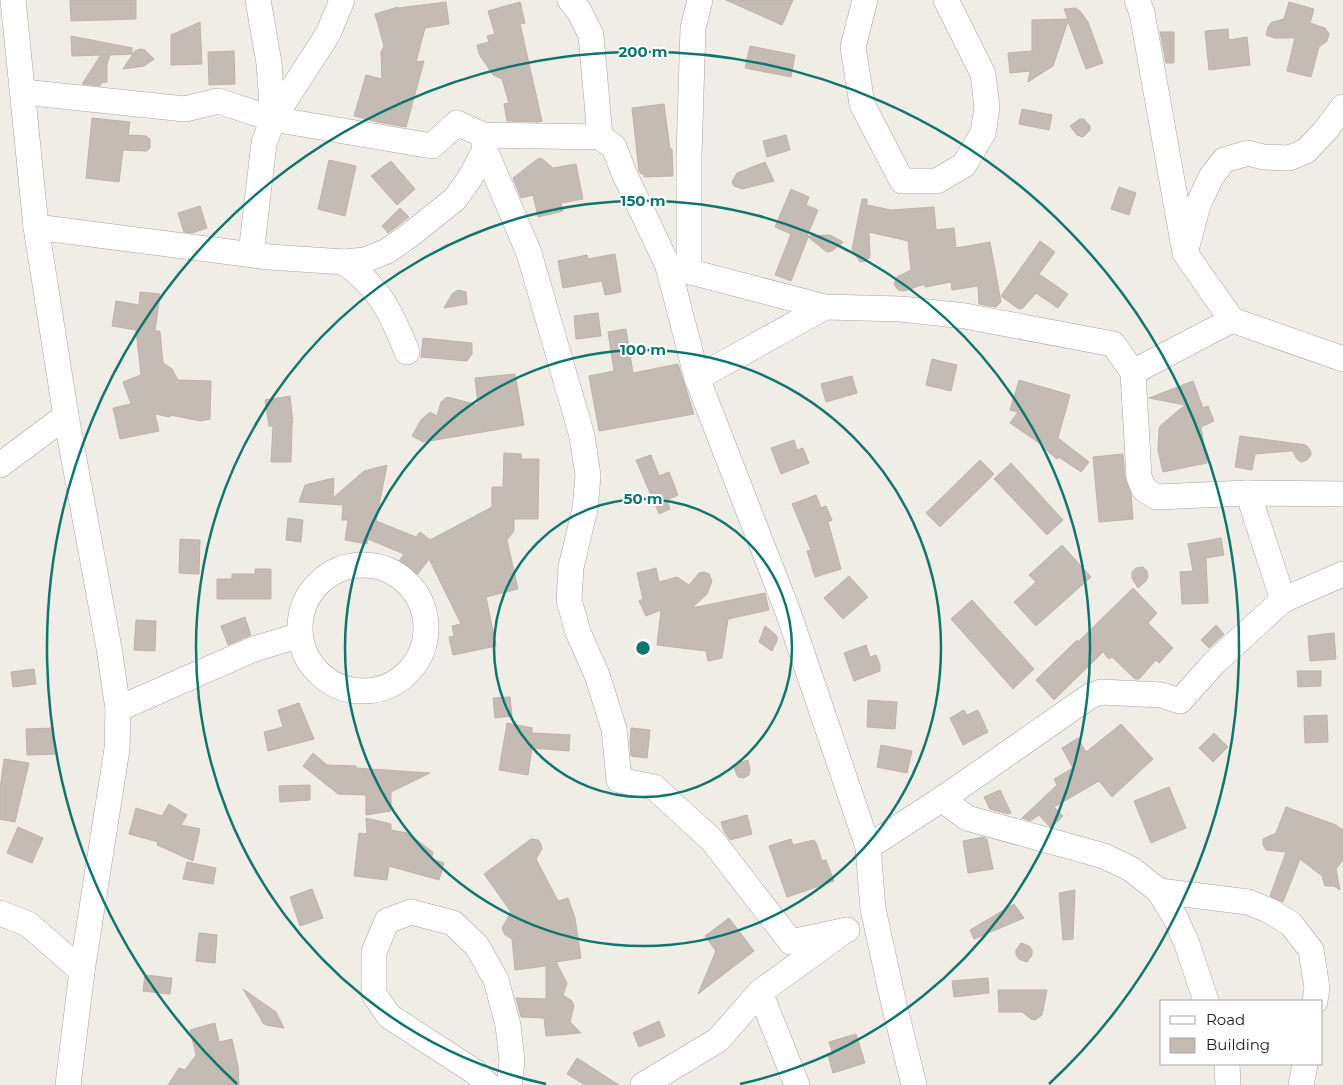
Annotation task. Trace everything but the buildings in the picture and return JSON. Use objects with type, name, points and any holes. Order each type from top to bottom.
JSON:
[{"type":"street","points":[[13,0],[36,227],[66,416],[109,648],[118,709],[117,749],[82,971],[68,1085]]},
{"type":"street","points":[[258,0],[269,63],[273,119]]},
{"type":"street","points":[[251,254],[264,143],[273,119],[328,34],[342,0]]},
{"type":"street","points":[[570,0],[580,11],[591,35],[600,137]]},
{"type":"street","points":[[700,0],[693,28],[689,155],[678,269],[697,378],[788,612],[868,847],[873,909],[914,1085]]},
{"type":"street","points":[[865,0],[853,47],[862,104],[902,180],[937,181],[964,166],[983,133],[987,108],[983,74],[946,0]]},
{"type":"street","points":[[1137,0],[1142,13],[1185,252],[1232,320],[1343,359]]},
{"type":"street","points":[[23,92],[185,109],[218,101],[273,119],[432,146],[457,123],[484,142],[529,253],[582,436],[588,476],[585,509],[572,567],[569,600],[578,632],[597,674],[614,729],[620,780],[654,788],[712,840],[791,942],[846,930]]},
{"type":"street","points":[[1185,252],[1198,205],[1210,177],[1224,160],[1248,153],[1264,157],[1288,158],[1306,151],[1343,108]]},
{"type":"street","points":[[484,142],[600,137],[614,147],[624,173],[678,269],[825,307],[901,309],[965,316],[1113,344],[1133,372],[1139,477],[1144,489],[1156,497],[1248,493],[1343,494]]},
{"type":"street","points":[[36,227],[251,254],[344,262],[365,260],[386,252],[410,236],[455,199],[470,178],[484,142]]},
{"type":"street","points":[[344,262],[362,275],[381,297],[394,319],[407,352]]},
{"type":"street","points":[[697,378],[825,307]]},
{"type":"street","points":[[1133,372],[1232,320]]},
{"type":"street","points":[[0,465],[66,416]]},
{"type":"street","points":[[1248,493],[1283,600]]},
{"type":"street","points":[[356,565],[381,567],[403,579],[418,598],[426,621],[423,646],[412,668],[392,684],[369,691],[344,689],[322,678],[307,658],[300,635],[302,610],[313,588],[332,572],[356,565]]},
{"type":"street","points":[[868,847],[945,797],[1090,696],[1101,692],[1161,695],[1180,702],[1215,662],[1283,600],[1343,574]]},
{"type":"street","points":[[118,709],[254,650],[300,635]]},
{"type":"street","points":[[945,797],[952,806],[967,818],[1104,856],[1131,870],[1159,891],[1187,944],[1206,1000]]},
{"type":"street","points":[[1159,891],[1248,902],[1270,911],[1291,924],[1311,950],[1317,988],[1315,1000]]},
{"type":"street","points":[[643,1085],[718,1040],[760,992],[873,909]]},
{"type":"street","points":[[488,1085],[475,1072],[389,1016],[374,994],[374,952],[388,921],[411,912],[453,923],[477,946],[496,980],[508,1025],[512,1061],[509,1085]]},
{"type":"street","points":[[0,913],[28,924],[82,971]]},
{"type":"street","points":[[760,992],[797,1085]]},
{"type":"street","points":[[1227,1065],[1228,1085]]},
{"type":"street","points":[[1301,1085],[1305,1065]]}]
